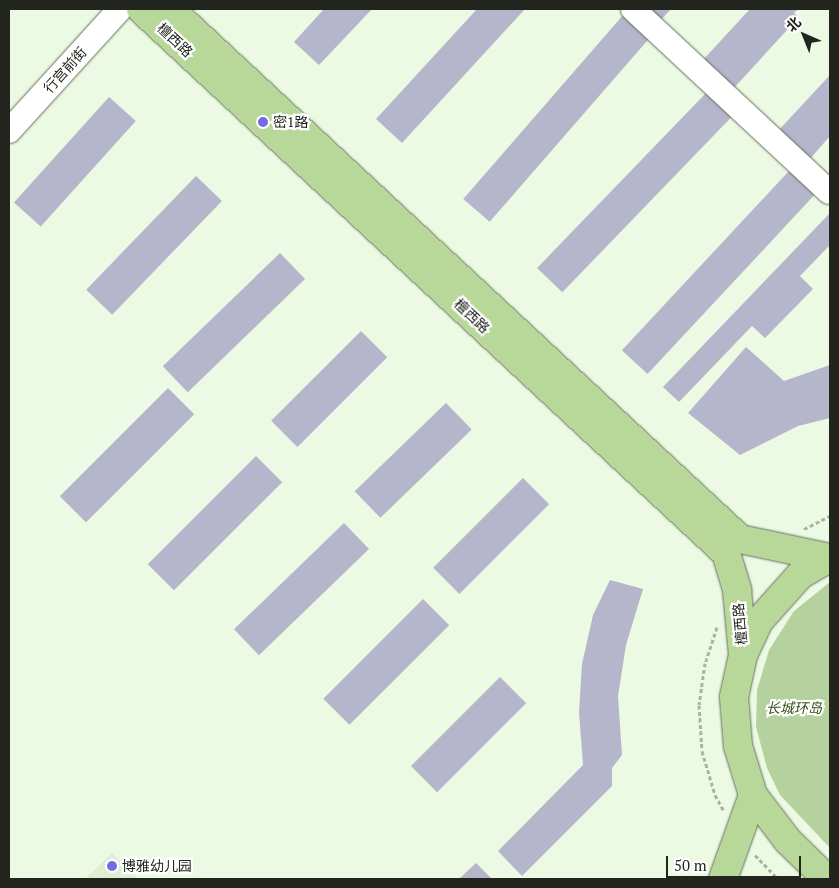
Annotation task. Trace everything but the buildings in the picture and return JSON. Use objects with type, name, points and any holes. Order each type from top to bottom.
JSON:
[{"type":"main road","name":"檀西路","points":[[141,9],[726,553],[737,590],[743,655]]},
{"type":"main road","name":"檀西路","points":[[170,9],[740,539],[830,558]]},
{"type":"main road","points":[[827,879],[788,841],[753,795],[738,746],[734,697],[743,655],[759,621],[800,575],[830,558]]},
{"type":"main road","points":[[723,879],[753,795]]},
{"type":"street","name":"行宫前街","points":[[9,131],[120,9]]},
{"type":"street","points":[[634,9],[829,192]]},
{"type":"shaded area","name":"博雅幼儿园","points":[[112,853],[138,879],[85,879]]},
{"type":"green space","name":"长城环岛","points":[[830,582],[830,848],[780,795],[767,768],[756,727],[757,690],[769,650],[794,611]]},
{"type":"place","name":"密1路","points":[[263,122]]},
{"type":"place","name":"博雅幼儿园","points":[[112,866]]}]
